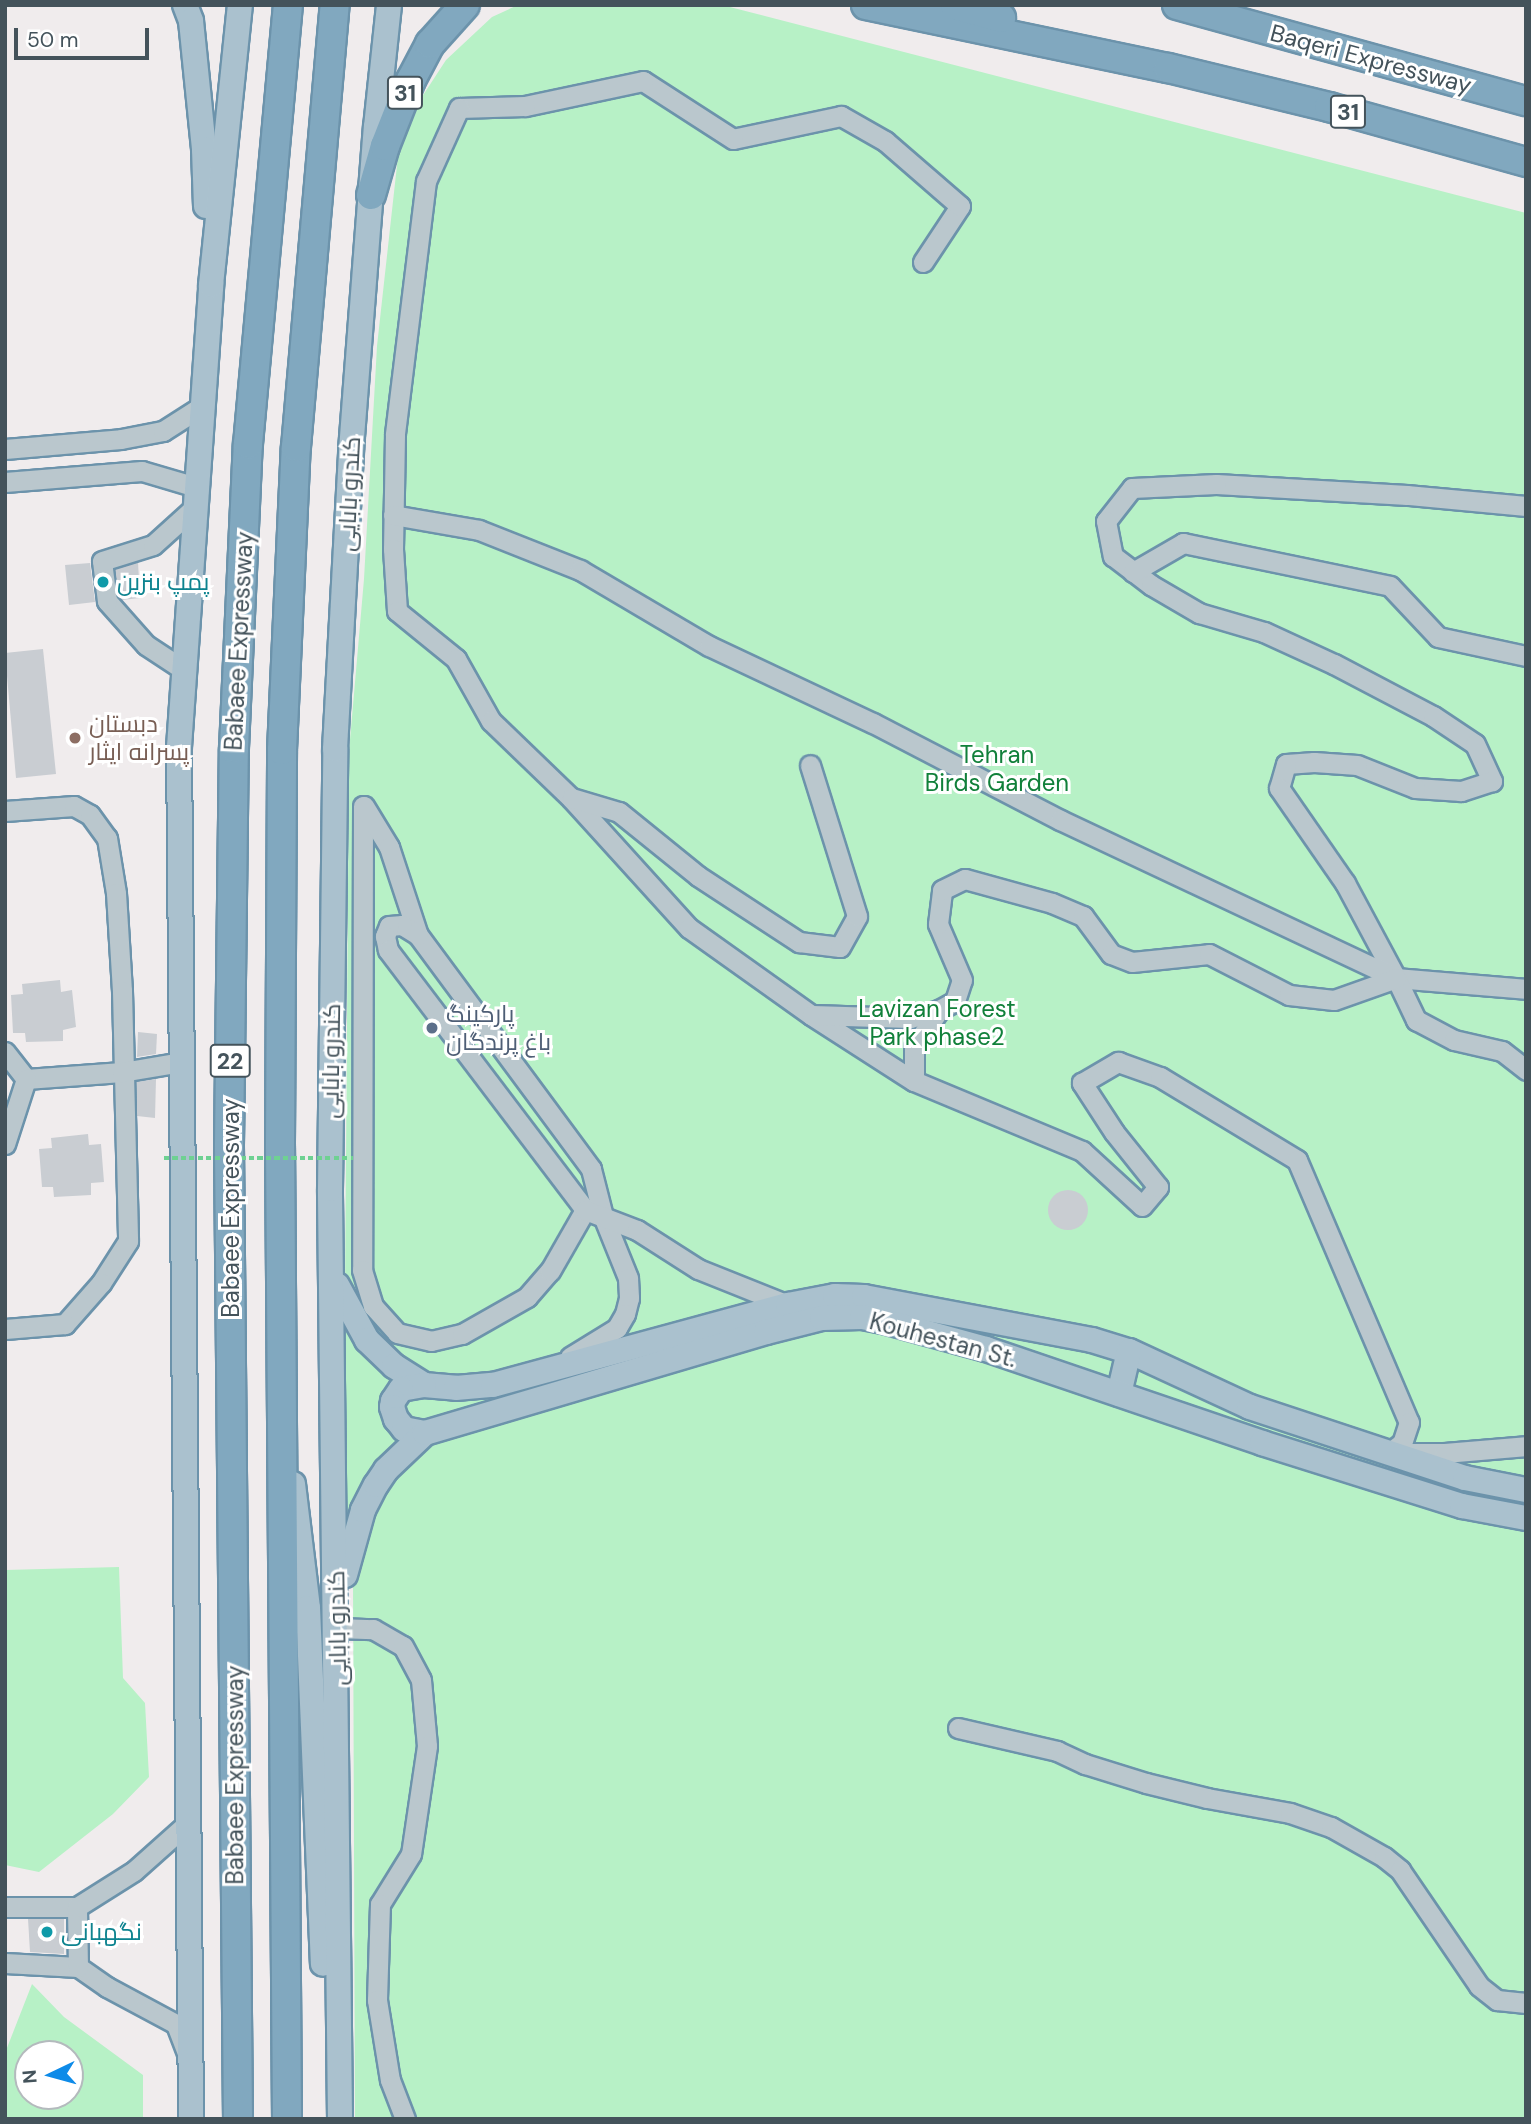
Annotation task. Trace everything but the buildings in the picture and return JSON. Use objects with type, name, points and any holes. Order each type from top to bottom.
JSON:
[{"type":"highway","name":"Babaee Expressway","points":[[238,2119],[229,1145],[234,748],[248,444],[288,5]]},
{"type":"highway","name":"Babaee Expressway","points":[[287,2119],[282,1390],[282,750],[296,447],[335,5]]},
{"type":"highway","name":"31","points":[[371,195],[385,146],[411,80],[430,44],[466,5]]},
{"type":"highway","name":"31","points":[[866,5],[1168,68],[1329,107],[1526,162]]},
{"type":"highway","points":[[955,5],[1168,68]]},
{"type":"highway","name":"Baqeri Expressway","points":[[1177,6],[1526,101]]},
{"type":"main road","points":[[186,5],[191,21],[204,149],[209,311]]},
{"type":"main road","points":[[191,2119],[178,747],[211,285],[240,5]]},
{"type":"main road","name":"کندرو بابایی","points":[[340,2119],[337,1617],[330,1189],[335,749],[351,450],[389,5]]},
{"type":"main road","points":[[333,1274],[350,1314],[367,1340],[394,1366],[424,1385]]},
{"type":"main road","name":"Kouhestan St.","points":[[424,1385],[474,1387],[545,1371],[788,1305],[835,1296],[864,1297],[1091,1340],[1129,1351],[1250,1407],[1465,1478],[1526,1490]]},
{"type":"main road","name":"Kouhestan St.","points":[[337,1617],[363,1510],[386,1469],[425,1433],[822,1318],[862,1317],[986,1349],[1462,1506],[1526,1518]]},
{"type":"main road","points":[[1119,1394],[1129,1351]]},
{"type":"main road","points":[[424,1385],[401,1389],[392,1407],[396,1419],[404,1429],[425,1433]]},
{"type":"main road","points":[[282,1390],[308,1608],[327,2049],[333,2119]]},
{"type":"street","points":[[923,262],[960,206],[885,141],[841,116],[733,139],[643,81],[525,106],[459,108],[426,181],[395,435],[393,515],[397,611],[456,659],[491,721],[571,797],[689,928],[811,1015],[914,1081],[1083,1151],[1142,1206],[1158,1187],[1114,1132],[1082,1083],[1118,1062],[1160,1077],[1297,1160],[1409,1422],[1402,1443],[1389,1453]]},
{"type":"street","points":[[5,449],[121,439],[163,431],[202,406]]},
{"type":"street","points":[[5,482],[142,471],[195,497],[153,545],[102,561],[107,601],[146,645],[184,670]]},
{"type":"street","points":[[1526,506],[1407,495],[1216,484],[1132,488],[1106,521],[1113,556],[1133,572],[1199,612],[1264,632],[1334,664],[1433,716],[1475,744],[1492,781],[1461,791],[1415,788],[1357,765],[1314,762],[1286,764],[1279,788],[1345,883],[1416,1020],[1454,1040],[1502,1051],[1526,1070]]},
{"type":"street","points":[[393,515],[479,530],[580,570],[709,646],[873,723],[1059,820],[1396,978],[1526,989]]},
{"type":"street","points":[[1133,572],[1183,543],[1377,583],[1390,586],[1437,637],[1526,656]]},
{"type":"street","points":[[571,797],[619,812],[698,876],[799,942],[840,947],[857,916],[810,765]]},
{"type":"street","points":[[5,811],[74,806],[90,815],[107,838],[116,893],[128,1241],[101,1283],[65,1324],[5,1329]]},
{"type":"street","points":[[363,806],[389,847],[418,935],[591,1169],[594,1213],[527,1297],[462,1334],[431,1341],[397,1333],[373,1306],[362,1270],[363,806]]},
{"type":"street","points":[[811,1015],[910,1018],[939,1010],[955,1001],[962,980],[938,923],[942,890],[965,879],[1052,903],[1083,916],[1111,954],[1132,962],[1209,954],[1289,995],[1334,1000],[1396,978]]},
{"type":"street","points":[[418,935],[402,925],[389,926],[385,936],[388,950],[594,1213],[628,1278],[625,1314],[617,1328],[545,1371]]},
{"type":"street","points":[[914,1081],[914,1046],[939,1010]]},
{"type":"street","points":[[5,1052],[26,1079]]},
{"type":"street","points":[[26,1079],[122,1072],[182,1062]]},
{"type":"street","points":[[5,1144],[26,1079]]},
{"type":"street","points":[[594,1213],[637,1230],[698,1269],[788,1305]]},
{"type":"street","points":[[1389,1453],[1445,1454],[1526,1446]]},
{"type":"street","points":[[337,1617],[373,1629],[403,1646],[421,1679],[426,1746],[411,1854],[380,1904],[379,1931],[377,2000],[390,2080],[405,2119]]},
{"type":"street","points":[[958,1728],[1048,1748],[1085,1765],[1146,1783],[1207,1798],[1290,1813],[1331,1827],[1384,1857],[1400,1870],[1479,1986],[1497,2000],[1526,2003]]},
{"type":"street","points":[[5,1907],[77,1907],[134,1871],[189,1822]]},
{"type":"street","points":[[77,1907],[78,1967]]},
{"type":"street","points":[[5,1963],[78,1967],[107,1987],[176,2024],[191,2062]]},
{"type":"path","points":[[164,1158],[353,1158]]},
{"type":"green space","name":"Lavizan Forest Park phase2","points":[[518,5],[722,5],[1526,213],[1526,2119],[355,2119],[353,1582],[343,1564],[349,751],[364,579],[377,346],[401,129],[446,60],[492,17]]},
{"type":"green space","points":[[119,1567],[123,1678],[145,1703],[149,1777],[113,1814],[39,1872],[5,1865],[5,1570]]},
{"type":"green space","points":[[32,1984],[64,2017],[143,2075],[143,2119],[5,2119],[5,2053]]},
{"type":"place","name":"پمپ بنزین","points":[[103,582]]},
{"type":"place","name":"دبستان پسرانه ایثار","points":[[75,738]]},
{"type":"place","name":"پارکینگ باغ پرندگان","points":[[432,1028]]},
{"type":"place","name":"نگهبانی","points":[[47,1932]]},
{"type":"park label","name":"Tehran Birds Garden","points":[[997,769]]}]
